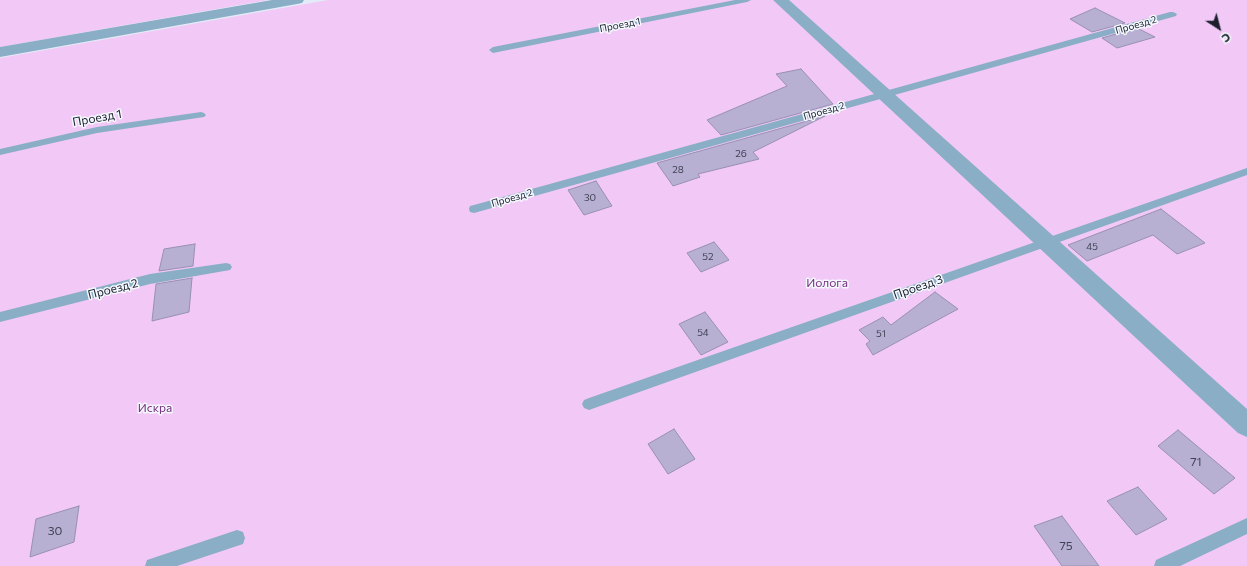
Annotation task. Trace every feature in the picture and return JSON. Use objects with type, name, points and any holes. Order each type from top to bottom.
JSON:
[{"type":"street","points":[[0,52],[297,0]]},
{"type":"street","points":[[780,0],[1247,425]]},
{"type":"lane","name":"Проезд 1","points":[[493,50],[747,0]]},
{"type":"lane","name":"Проезд 2","points":[[474,208],[1173,14]]},
{"type":"lane","name":"Проезд 1","points":[[0,152],[96,130],[201,115]]},
{"type":"lane","name":"Проезд 3","points":[[589,404],[1247,171]]},
{"type":"lane","name":"Проезд 2","points":[[0,317],[150,279],[226,267]]},
{"type":"lane","points":[[1162,566],[1247,526]]},
{"type":"lane","points":[[153,566],[237,538]]},
{"type":"green space","points":[[0,0],[268,0],[0,47]]},
{"type":"green space","name":"Иолога","points":[[328,0],[1247,0],[1247,566],[0,566],[0,58]]},
{"type":"building","points":[[1095,8],[1125,23],[1092,32],[1070,19]]},
{"type":"building","points":[[1137,28],[1155,37],[1117,48],[1102,38]]},
{"type":"building","points":[[801,69],[833,104],[721,135],[707,120],[787,86],[776,74]]},
{"type":"building","points":[[825,116],[753,152],[759,159],[698,174],[700,177],[673,186],[657,163]]},
{"type":"building","points":[[596,181],[612,206],[584,215],[568,190]]},
{"type":"building","points":[[1161,209],[1205,243],[1177,254],[1153,235],[1087,261],[1068,245]]},
{"type":"building","points":[[714,242],[729,260],[701,272],[687,253]]},
{"type":"building","points":[[195,244],[193,266],[159,271],[164,249]]},
{"type":"building","points":[[192,278],[189,312],[152,321],[156,284]]},
{"type":"building","points":[[935,292],[958,309],[873,355],[866,344],[870,341],[859,330],[883,317],[891,325]]},
{"type":"building","points":[[705,312],[728,342],[701,355],[679,324]]},
{"type":"building","points":[[674,429],[695,459],[668,474],[648,444]]},
{"type":"building","points":[[1178,430],[1235,478],[1214,494],[1158,446]]},
{"type":"building","points":[[1138,487],[1167,519],[1136,535],[1107,501]]},
{"type":"building","points":[[79,506],[74,542],[30,557],[36,519]]},
{"type":"building","points":[[1062,516],[1099,566],[1062,566],[1034,526]]},
{"type":"park label","name":"Искра","points":[[155,408]]}]
